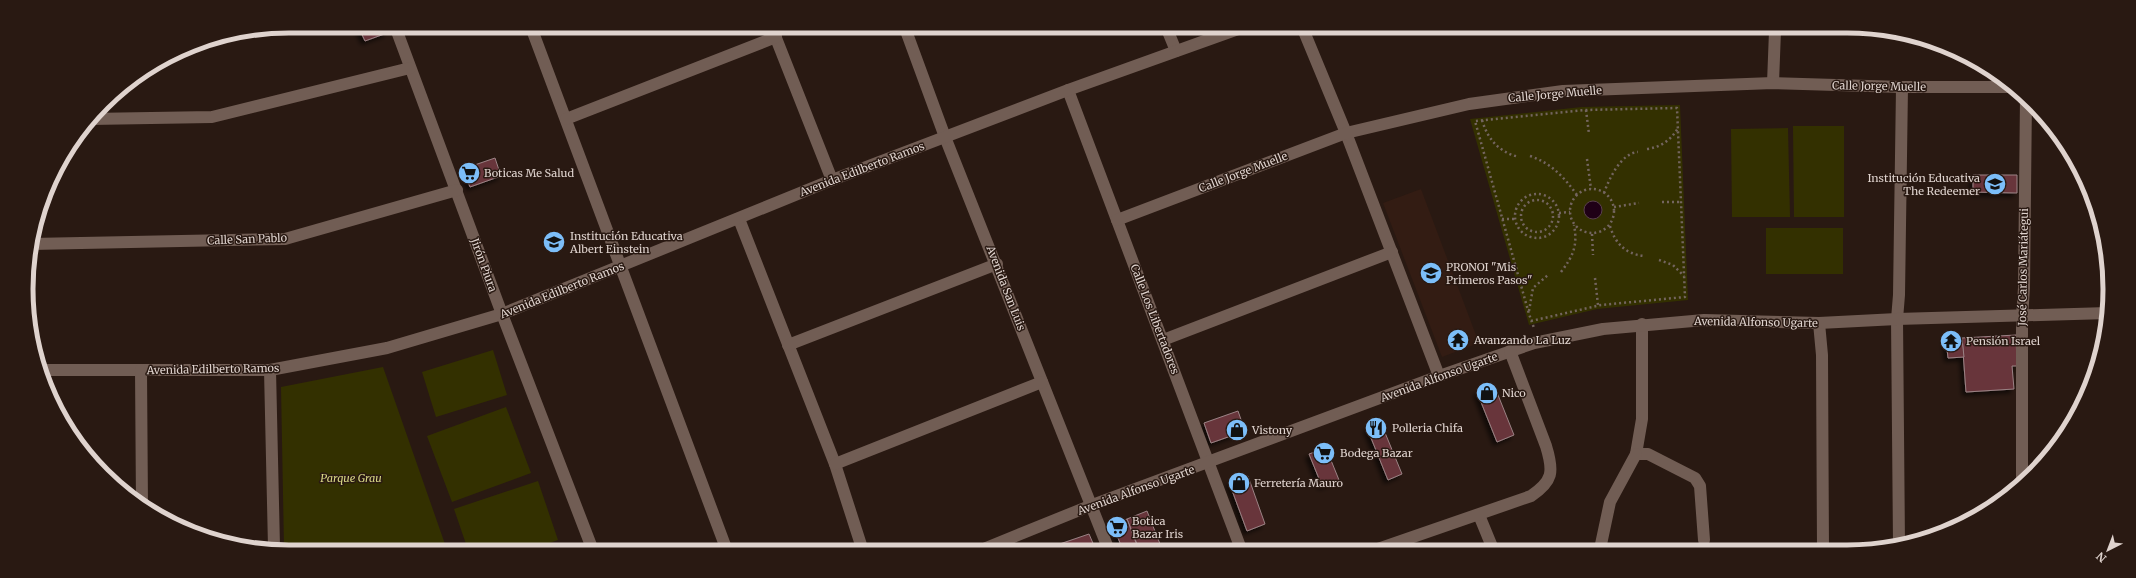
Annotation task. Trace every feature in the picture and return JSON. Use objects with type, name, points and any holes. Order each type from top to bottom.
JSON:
[{"type":"street","name":"Jirón Piura","points":[[398,33],[589,545]]},
{"type":"street","points":[[534,33],[725,545]]},
{"type":"street","points":[[566,119],[772,33]]},
{"type":"street","points":[[774,33],[832,180]]},
{"type":"street","name":"Avenida San Luis","points":[[907,33],[945,137],[997,264],[1107,545]]},
{"type":"street","points":[[1169,33],[1176,51]]},
{"type":"street","name":"Avenida Edilberto Ramos","points":[[47,370],[270,370],[382,350],[502,314],[832,180],[1068,90],[1227,33]]},
{"type":"street","points":[[1305,33],[1346,133],[1439,376]]},
{"type":"street","points":[[1773,83],[1775,33]]},
{"type":"street","points":[[98,119],[212,117],[410,68]]},
{"type":"street","name":"Calle Jorge Muelle","points":[[1117,220],[1346,133],[1469,104],[1563,91],[1773,83],[1902,87],[2004,87]]},
{"type":"street","points":[[1898,540],[1897,319],[1899,295],[1902,87]]},
{"type":"street","name":"Calle Los Libertadores","points":[[1068,90],[1240,545]]},
{"type":"street","name":"José Carlos Mariátegui","points":[[2022,476],[2022,317],[2024,288],[2026,106]]},
{"type":"street","name":"Calle San Pablo","points":[[37,244],[285,239],[457,190]]},
{"type":"street","points":[[739,219],[835,464],[861,545]]},
{"type":"street","points":[[1162,340],[1392,252]]},
{"type":"street","points":[[788,345],[997,264]]},
{"type":"street","name":"Avenida Alfonso Ugarte","points":[[994,545],[1092,506],[1439,376],[1534,343],[1603,329],[1642,324],[1704,320],[1818,323],[1897,319],[2022,317],[2102,313]]},
{"type":"street","points":[[1818,323],[1822,355],[1824,545]]},
{"type":"street","points":[[1601,545],[1610,502],[1636,454],[1642,419],[1642,324]]},
{"type":"street","points":[[1390,545],[1531,496],[1544,487],[1550,479],[1550,459],[1546,446],[1510,351]]},
{"type":"street","points":[[141,370],[142,498]]},
{"type":"street","points":[[270,370],[274,544]]},
{"type":"street","points":[[835,464],[1042,382]]},
{"type":"street","points":[[1636,454],[1648,454],[1695,478],[1700,486],[1704,540]]},
{"type":"street","points":[[1479,515],[1491,545]]},
{"type":"path","points":[[1677,108],[1685,297],[1598,305],[1531,321],[1475,121],[1482,120],[1586,110],[1677,108]]},
{"type":"path","points":[[1586,110],[1589,134]]},
{"type":"path","points":[[1482,120],[1489,138],[1507,153],[1519,157]]},
{"type":"path","points":[[1647,149],[1665,143],[1673,136],[1678,128]]},
{"type":"path","points":[[1604,192],[1610,178],[1618,166],[1631,154],[1638,152]]},
{"type":"path","points":[[1530,156],[1550,165],[1559,173],[1577,195]]},
{"type":"path","points":[[1587,159],[1591,189]]},
{"type":"path","points":[[1561,272],[1568,264],[1576,241],[1574,225],[1570,212],[1571,203],[1577,195],[1591,189],[1604,192],[1611,200],[1614,207],[1614,215],[1610,225],[1600,232],[1592,234],[1585,233],[1574,225]]},
{"type":"path","points":[[1530,195],[1545,196],[1552,200],[1559,213],[1557,227],[1552,233],[1540,239],[1526,236],[1520,232],[1514,219],[1518,204],[1530,195]]},
{"type":"path","points":[[1537,199],[1547,203],[1553,212],[1553,218],[1552,223],[1544,230],[1533,232],[1524,226],[1520,216],[1523,206],[1532,200],[1537,199]]},
{"type":"path","points":[[1662,202],[1681,202]]},
{"type":"path","points":[[1614,207],[1639,203]]},
{"type":"path","points":[[1559,213],[1570,212]]},
{"type":"path","points":[[1502,219],[1514,219]]},
{"type":"path","points":[[1610,225],[1615,238],[1624,249],[1633,255],[1644,256]]},
{"type":"path","points":[[1592,234],[1593,255]]},
{"type":"path","points":[[1659,260],[1673,265],[1684,276]]},
{"type":"path","points":[[1529,314],[1533,288],[1548,275]]},
{"type":"path","points":[[1595,278],[1598,305]]},
{"type":"shaded area","name":"PRONOI \"Mis Primeros Pasos\"","points":[[1421,189],[1479,343],[1442,357],[1383,203]]},
{"type":"shaded area","points":[[1593,201],[1599,204],[1602,210],[1599,216],[1593,219],[1587,216],[1584,210],[1587,204]]},
{"type":"green space","points":[[1680,105],[1688,300],[1597,309],[1529,325],[1470,119],[1582,107]]},
{"type":"green space","points":[[1793,126],[1844,126],[1844,217],[1794,217]]},
{"type":"green space","points":[[1788,128],[1790,217],[1732,217],[1731,129]]},
{"type":"green space","points":[[1766,228],[1843,228],[1843,274],[1766,274]]},
{"type":"green space","points":[[493,350],[507,395],[436,417],[422,372]]},
{"type":"green space","name":"Parque Grau","points":[[383,367],[445,545],[284,545],[281,387]]},
{"type":"green space","points":[[506,407],[531,473],[452,502],[427,436]]},
{"type":"green space","points":[[538,481],[558,540],[544,545],[466,545],[454,509]]},
{"type":"building","points":[[361,33],[387,33],[365,41]]},
{"type":"building","points":[[495,158],[501,176],[470,187],[463,169]]},
{"type":"building","name":"Institución Educativa The Redeemer","points":[[1973,175],[2017,175],[2017,193],[1973,192]]},
{"type":"building","points":[[2016,335],[2017,366],[2012,366],[2014,389],[1966,392],[1962,338]]},
{"type":"building","points":[[1962,338],[1964,357],[1948,358],[1946,339]]},
{"type":"building","points":[[1494,385],[1514,435],[1497,442],[1477,392]]},
{"type":"building","points":[[1238,411],[1245,431],[1211,443],[1204,423]]},
{"type":"building","points":[[1381,423],[1402,474],[1388,480],[1367,428]]},
{"type":"building","points":[[1326,448],[1339,480],[1322,486],[1309,454]]},
{"type":"building","points":[[1248,476],[1265,524],[1247,531],[1229,482]]},
{"type":"building","points":[[1147,511],[1160,545],[1137,545],[1127,519]]},
{"type":"building","points":[[1127,519],[1137,545],[1121,545],[1113,525]]},
{"type":"building","points":[[1089,534],[1094,545],[1057,545]]},
{"type":"place","name":"Boticas Me Salud","points":[[469,173]]},
{"type":"place","name":"Institución Educativa The Redeemer","points":[[1995,184]]},
{"type":"place","name":"Institución Educativa Albert Einstein","points":[[554,242]]},
{"type":"place","name":"PRONOI \"Mis Primeros Pasos\"","points":[[1431,273]]},
{"type":"place","name":"Avanzando La Luz","points":[[1458,340]]},
{"type":"place","name":"Pensión Israel","points":[[1951,341]]},
{"type":"place","name":"Nico","points":[[1487,393]]},
{"type":"place","name":"Polleria Chifa","points":[[1376,428]]},
{"type":"place","name":"Vistony","points":[[1237,430]]},
{"type":"place","name":"Bodega Bazar","points":[[1324,453]]},
{"type":"place","name":"Ferretería Mauro","points":[[1239,483]]},
{"type":"place","name":"Botica Bazar Iris","points":[[1117,527]]}]
